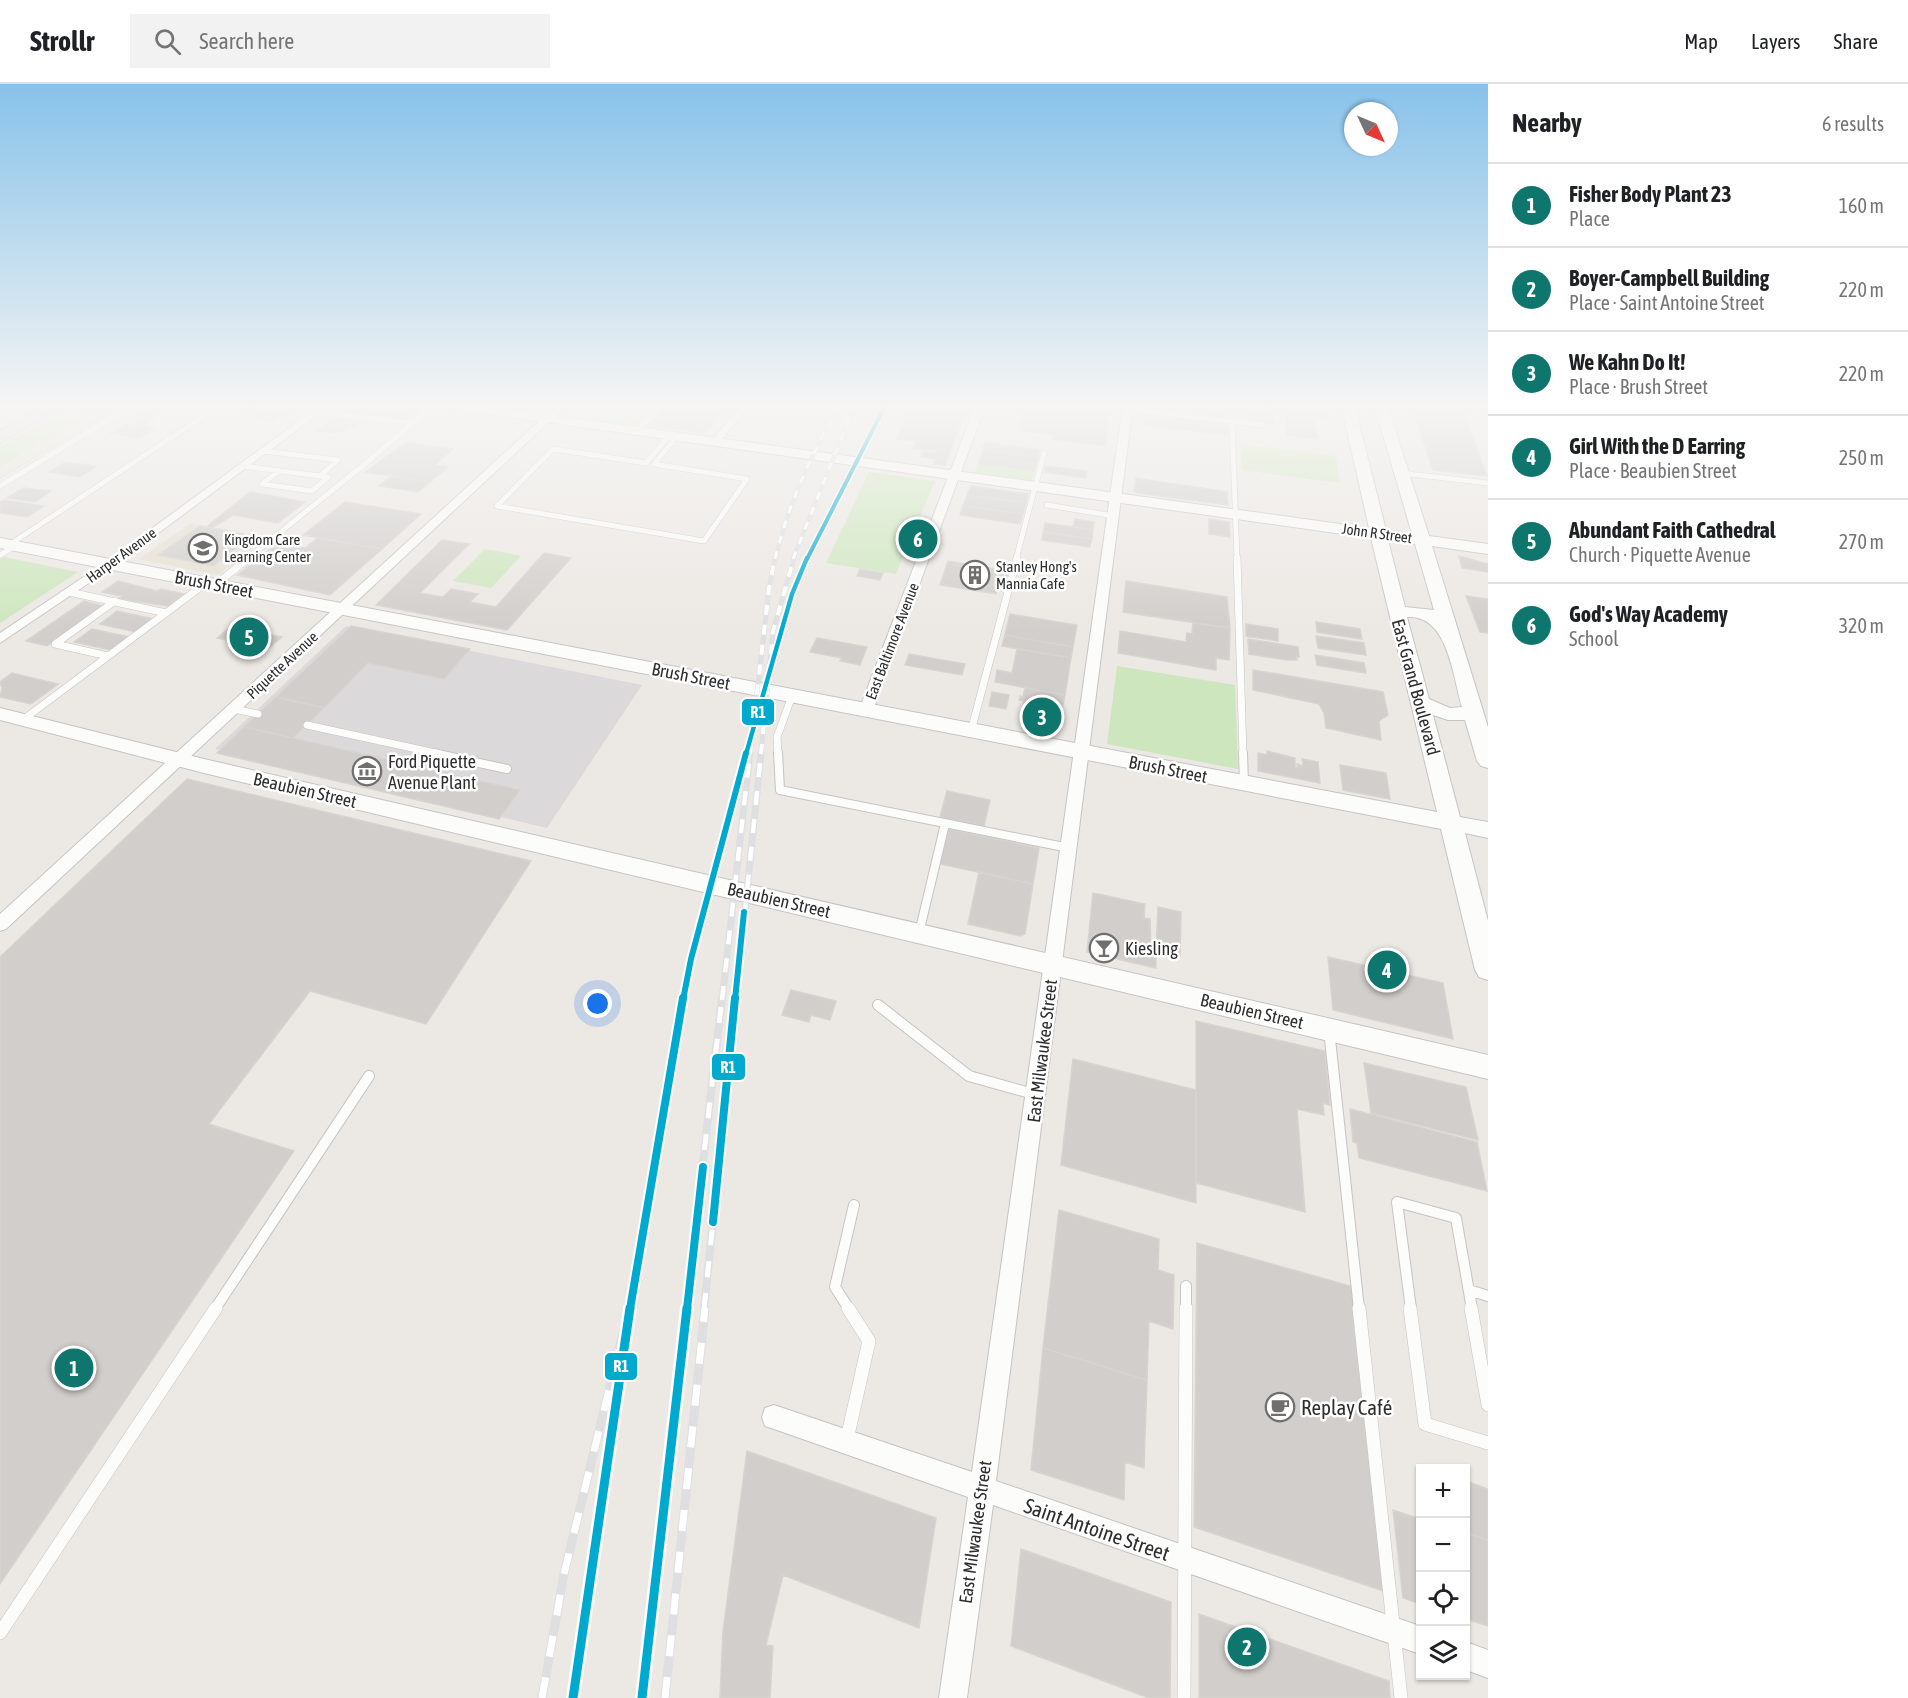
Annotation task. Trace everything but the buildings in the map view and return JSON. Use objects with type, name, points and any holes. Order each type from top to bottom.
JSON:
[{"type":"street","name":"Harper Avenue","points":[[0,639],[110,564],[224,479]]},
{"type":"street","name":"Piquette Avenue","points":[[0,924],[481,479]]},
{"type":"street","name":"East Baltimore Avenue","points":[[866,710],[952,479]]},
{"type":"street","name":"John R Street","points":[[990,479],[1035,486],[1115,506],[1235,514],[1377,533],[1419,531],[1488,549]]},
{"type":"street","name":"East Milwaukee Street","points":[[953,1698],[1037,1095],[1118,479]]},
{"type":"street","name":"East Grand Boulevard","points":[[1365,479],[1488,970]]},
{"type":"street","points":[[1403,479],[1488,761]]},
{"type":"street","points":[[1372,511],[1382,520],[1419,531]]},
{"type":"street","name":"Brush Street","points":[[6,547],[110,564],[1488,830]]},
{"type":"street","points":[[1397,614],[1423,612],[1442,621],[1449,631]]},
{"type":"street","points":[[1421,703],[1448,714],[1474,713]]},
{"type":"street","name":"Beaubien Street","points":[[0,714],[177,760],[1488,1067]]},
{"type":"street","name":"Saint Antoine Street","points":[[774,1417],[1416,1639]]},
{"type":"street","points":[[1470,1657],[1488,1664]]},
{"type":"lane","points":[[6,547],[108,479]]},
{"type":"lane","points":[[268,479],[262,484],[312,491],[325,479]]},
{"type":"lane","points":[[24,719],[166,613],[211,584],[342,479]]},
{"type":"lane","points":[[523,479],[497,506],[704,541],[747,479]]},
{"type":"lane","points":[[971,731],[1037,479]]},
{"type":"lane","points":[[1234,479],[1244,783]]},
{"type":"lane","points":[[1456,479],[1488,483]]},
{"type":"lane","points":[[1047,505],[1115,506]]},
{"type":"lane","points":[[69,592],[166,613]]},
{"type":"lane","points":[[108,656],[55,644],[115,601]]},
{"type":"lane","points":[[792,696],[777,737],[780,790],[1069,848]]},
{"type":"lane","points":[[234,709],[258,714]]},
{"type":"lane","points":[[307,725],[507,770]]},
{"type":"lane","points":[[919,933],[945,824]]},
{"type":"lane","points":[[878,1005],[969,1076],[1037,1095]]},
{"type":"lane","points":[[1329,1030],[1401,1698]]},
{"type":"lane","points":[[0,1634],[369,1076]]},
{"type":"lane","points":[[1488,1405],[1456,1218],[1397,1202],[1425,1424],[1488,1443]]},
{"type":"lane","points":[[846,1442],[869,1341],[835,1287],[854,1205]]},
{"type":"lane","points":[[1184,1698],[1186,1286]]},
{"type":"lane","points":[[1469,1290],[1488,1296]]},
{"type":"shaded area","name":"Kingdom Care Learning Center","points":[[191,523],[267,537],[218,575],[139,559]]},
{"type":"shaded area","points":[[346,626],[642,685],[547,828],[215,749]]},
{"type":"green space","points":[[866,479],[935,481],[896,574],[826,563]]},
{"type":"green space","points":[[1312,479],[1339,479],[1340,483]]},
{"type":"green space","points":[[485,549],[521,556],[491,588],[453,581]]},
{"type":"green space","points":[[4,557],[78,572],[0,623],[0,559]]},
{"type":"green space","points":[[1117,666],[1235,685],[1238,769],[1107,744]]},
{"type":"railway","points":[[775,559],[802,479]]},
{"type":"railway","points":[[793,559],[825,479]]},
{"type":"railway","points":[[750,754],[769,588],[775,558]]},
{"type":"railway","points":[[761,754],[773,631],[794,558]]},
{"type":"railway","points":[[722,1000],[750,753]]},
{"type":"railway","points":[[736,1000],[761,753]]},
{"type":"railway","points":[[686,1309],[722,998]]},
{"type":"railway","points":[[704,1309],[736,998]]},
{"type":"railway","points":[[629,1309],[631,1300]]},
{"type":"railway","points":[[542,1698],[564,1574],[629,1308]]},
{"type":"railway","points":[[642,1698],[687,1308]]},
{"type":"railway","points":[[665,1698],[705,1308]]},
{"type":"transit line","name":"R1","points":[[573,1698],[631,1300],[672,1053],[691,959],[729,813],[792,594],[816,537],[846,479]]},
{"type":"transit line","name":"R1","points":[[713,1222],[744,912]]},
{"type":"transit line","name":"R1","points":[[642,1698],[703,1167]]},
{"type":"place","name":"God's Way Academy","points":[[918,539]]},
{"type":"place","name":"Kingdom Care Learning Center","points":[[203,548]]},
{"type":"place","name":"Stanley Hong's Mannia Cafe","points":[[975,575]]},
{"type":"place","name":"Abundant Faith Cathedral","points":[[249,637]]},
{"type":"place","name":"We Kahn Do It!","points":[[1042,717]]},
{"type":"place","name":"Ford Piquette Avenue Plant","points":[[367,771]]},
{"type":"place","name":"Kiesling","points":[[1104,948]]},
{"type":"place","name":"Girl With the D Earring","points":[[1387,970]]},
{"type":"place","name":"Fisher Body Plant 23","points":[[74,1368]]},
{"type":"place","name":"Replay Café","points":[[1280,1407]]},
{"type":"place","name":"Boyer-Campbell Building","points":[[1247,1647]]}]
